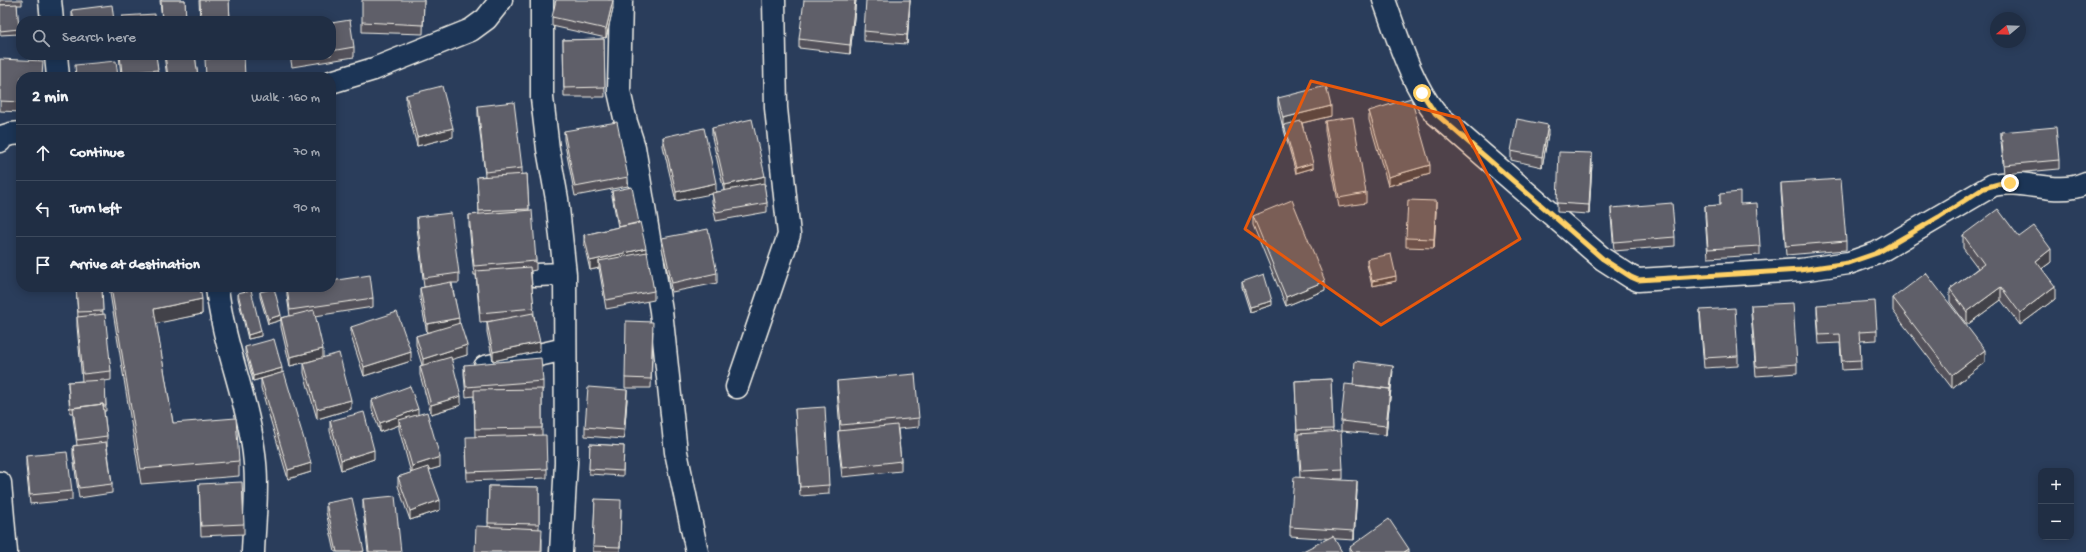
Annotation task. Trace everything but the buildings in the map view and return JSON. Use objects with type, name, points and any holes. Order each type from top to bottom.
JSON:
[{"type":"street","points":[[50,0],[52,16]]},
{"type":"street","points":[[336,80],[374,69],[471,30],[486,19],[501,0]]},
{"type":"street","points":[[542,0],[542,98],[548,149],[557,199],[565,274],[566,463],[561,552]]},
{"type":"street","points":[[621,0],[619,90],[626,122],[634,147],[661,311],[676,452],[697,552]]},
{"type":"street","points":[[737,387],[789,235],[776,108],[774,0]]},
{"type":"street","points":[[1384,0],[1405,58],[1422,93],[1435,113],[1603,259],[1638,280],[1800,270],[1848,263],[1877,253],[1994,185],[2010,183],[2070,189],[2086,184]]},
{"type":"street","points":[[56,60],[58,72]]},
{"type":"street","points":[[0,141],[1,138],[5,136],[16,134]]},
{"type":"street","points":[[535,274],[565,274]]},
{"type":"street","points":[[218,292],[221,313],[248,424],[256,464],[253,552]]},
{"type":"street","points":[[485,367],[565,349]]},
{"type":"street","points":[[0,483],[6,552]]},
{"type":"highlighted area","points":[[1311,81],[1459,118],[1520,239],[1381,325],[1245,229]]},
{"type":"route","points":[[1422,93],[1430,108],[1477,150],[1507,174],[1603,259],[1638,280],[1800,270],[1839,265],[1856,261],[1877,253],[1939,217],[1984,188],[2002,183],[2010,183]]}]
